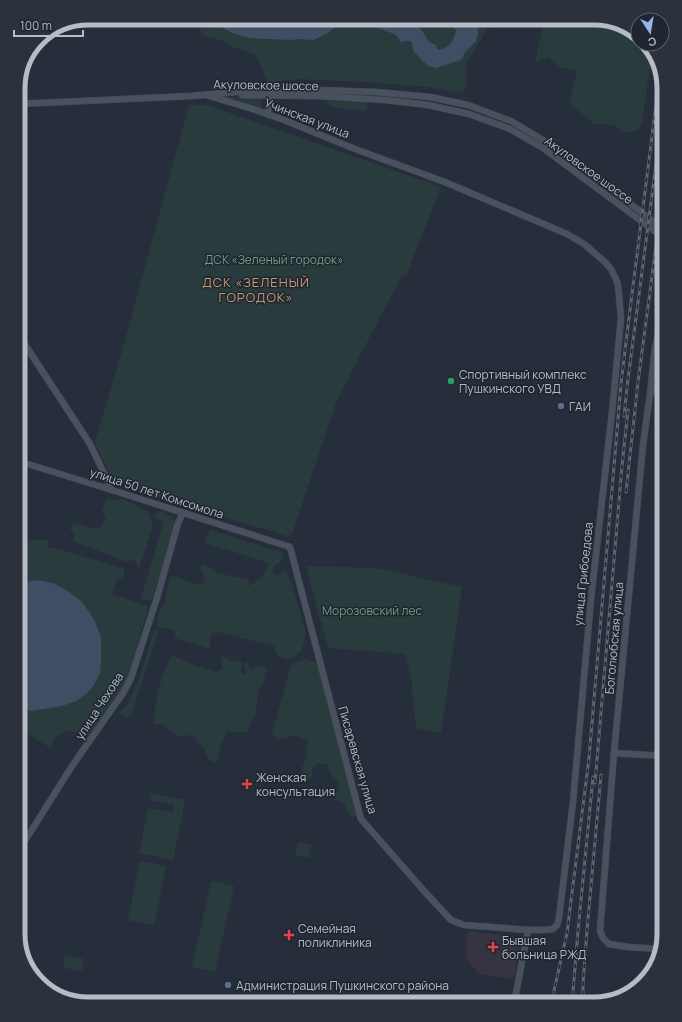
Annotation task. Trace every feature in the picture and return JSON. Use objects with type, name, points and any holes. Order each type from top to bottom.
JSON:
[{"type":"street","name":"Акуловское шоссе","points":[[206,95],[318,90],[376,92],[430,98],[468,105],[511,121],[553,146],[657,225]]},
{"type":"street","name":"Акуловское шоссе","points":[[270,93],[385,100],[428,105],[469,114],[510,129],[543,148],[657,233]]},
{"type":"street","points":[[269,115],[268,110],[270,93]]},
{"type":"street","name":"Учинская улица","points":[[25,104],[206,95],[269,115],[355,149],[446,182],[551,227]]},
{"type":"street","name":"улица Грибоедова","points":[[528,930],[553,929],[557,925],[559,918],[573,802],[591,607],[621,318],[618,285],[611,269],[584,244],[551,227]]},
{"type":"street","name":"Боголюбская улица","points":[[655,949],[609,944],[603,938],[600,931],[614,753],[643,445],[657,338]]},
{"type":"street","points":[[25,345],[90,444],[112,490]]},
{"type":"street","points":[[655,347],[657,360]]},
{"type":"street","points":[[650,394],[657,386]]},
{"type":"street","name":"улица 50 лет Комсомола","points":[[25,463],[290,547]]},
{"type":"street","name":"улица Чехова","points":[[25,841],[72,766],[123,693],[131,678],[157,598],[178,523],[183,513]]},
{"type":"street","name":"Писаревская улица","points":[[290,547],[361,819],[451,920],[464,925],[528,930]]},
{"type":"street","points":[[614,753],[657,756]]},
{"type":"street","points":[[515,997],[528,930]]},
{"type":"shaded area","name":"Бывшая больница РЖД","points":[[468,931],[521,937],[514,979],[479,974],[465,957]]},
{"type":"green space","points":[[197,25],[490,25],[466,64],[467,86],[463,92],[459,93],[428,87],[364,82],[298,79],[268,83],[255,54],[230,46],[229,43],[202,35]]},
{"type":"green space","points":[[543,25],[598,25],[610,27],[625,33],[630,37],[630,52],[645,52],[651,61],[642,124],[636,131],[624,132],[615,125],[594,124],[570,103],[577,70],[559,67],[548,57],[535,62]]},
{"type":"green space","points":[[223,97],[261,97],[262,109]]},
{"type":"green space","points":[[326,101],[366,102],[368,107],[364,111],[331,107]]},
{"type":"green space","name":"ДСК «Зеленый городок»","points":[[189,105],[207,105],[441,187],[406,276],[402,275],[337,400],[291,537],[113,482],[95,442],[125,340]]},
{"type":"green space","points":[[122,499],[147,511],[153,525],[139,569],[134,559],[127,562],[73,541],[75,535],[70,529],[74,522],[93,528],[101,527],[106,518],[102,511],[106,500]]},
{"type":"green space","points":[[162,511],[171,517],[175,522],[152,600],[144,600],[141,598],[164,521],[155,518],[155,513]]},
{"type":"green space","points":[[212,530],[283,553],[283,560],[274,566],[273,573],[277,575],[285,571],[290,579],[306,634],[301,651],[288,660],[278,657],[274,646],[213,631],[210,640],[210,649],[175,638],[175,630],[158,627],[158,617],[160,610],[166,602],[165,598],[170,577],[176,576],[198,584],[204,583],[204,577],[198,567],[204,564],[218,573],[249,580],[248,586],[259,580],[266,571],[269,563],[205,543],[208,533]]},
{"type":"green space","points":[[25,540],[48,540],[48,547],[124,569],[124,577],[118,579],[112,594],[148,606],[129,678],[87,739],[73,731],[67,731],[56,737],[52,743],[52,746],[50,747],[25,732]]},
{"type":"green space","name":"Морозовский лес","points":[[306,566],[376,568],[462,587],[441,733],[416,728],[411,679],[405,654],[328,648]]},
{"type":"green space","points":[[154,630],[158,633],[131,716],[126,718],[119,713],[128,704],[139,680]]},
{"type":"green space","points":[[172,655],[193,665],[216,672],[223,668],[221,657],[228,658],[231,662],[232,660],[242,662],[241,673],[244,675],[246,671],[244,666],[246,661],[251,669],[260,666],[267,667],[263,684],[259,690],[255,716],[247,732],[237,733],[227,731],[221,745],[217,763],[208,759],[204,748],[194,740],[196,738],[187,735],[177,736],[163,724],[153,724],[157,697],[164,671]]},
{"type":"green space","points":[[306,659],[317,663],[358,814],[354,817],[348,814],[345,803],[335,800],[339,782],[330,774],[328,765],[319,763],[312,768],[313,778],[306,780],[302,776],[302,768],[307,757],[306,750],[309,740],[293,735],[279,740],[272,734],[293,663]]},
{"type":"green space","points":[[151,793],[185,800],[173,860],[139,853],[148,808],[173,813],[174,805],[150,800]]},
{"type":"green space","points":[[298,842],[312,845],[309,858],[295,855]]},
{"type":"green space","points":[[140,861],[166,866],[154,925],[128,920]]},
{"type":"green space","points":[[211,881],[234,886],[215,972],[192,967]]},
{"type":"green space","points":[[65,956],[84,959],[82,971],[64,968]]},
{"type":"water","points":[[218,25],[339,25],[326,34],[313,40],[249,38],[232,33]]},
{"type":"water","points":[[372,25],[414,25],[421,29],[429,42],[436,45],[438,50],[445,48],[452,41],[456,31],[452,25],[477,25],[478,33],[476,41],[466,51],[461,60],[436,68],[428,66],[413,51],[412,42],[404,41],[402,43],[396,35]]},
{"type":"water","points":[[37,580],[53,583],[69,592],[82,602],[96,624],[101,637],[100,673],[94,685],[87,693],[76,701],[62,706],[32,711],[25,709],[25,582]]},
{"type":"railway","points":[[553,997],[567,933],[589,758],[621,384],[657,97]]},
{"type":"railway","points":[[624,416],[657,157]]},
{"type":"railway","points":[[626,492],[638,382],[657,239]]},
{"type":"railway","points":[[595,783],[628,410]]},
{"type":"railway","points":[[583,997],[587,930],[601,775]]},
{"type":"railway","points":[[573,997],[593,777]]},
{"type":"place","name":"Спортивный комплекс Пушкинского УВД","points":[[451,381]]},
{"type":"place","name":"ГАИ","points":[[561,406]]},
{"type":"place","name":"Женская консультация","points":[[247,784]]},
{"type":"place","name":"Семейная поликлиника","points":[[289,935]]},
{"type":"place","name":"Бывшая больница РЖД","points":[[493,947]]},
{"type":"place","name":"Администрация Пушкинского района","points":[[228,985]]},
{"type":"district","name":"ДСК «ЗЕЛЕНЫЙ ГОРОДОК»","points":[[256,290]]}]
